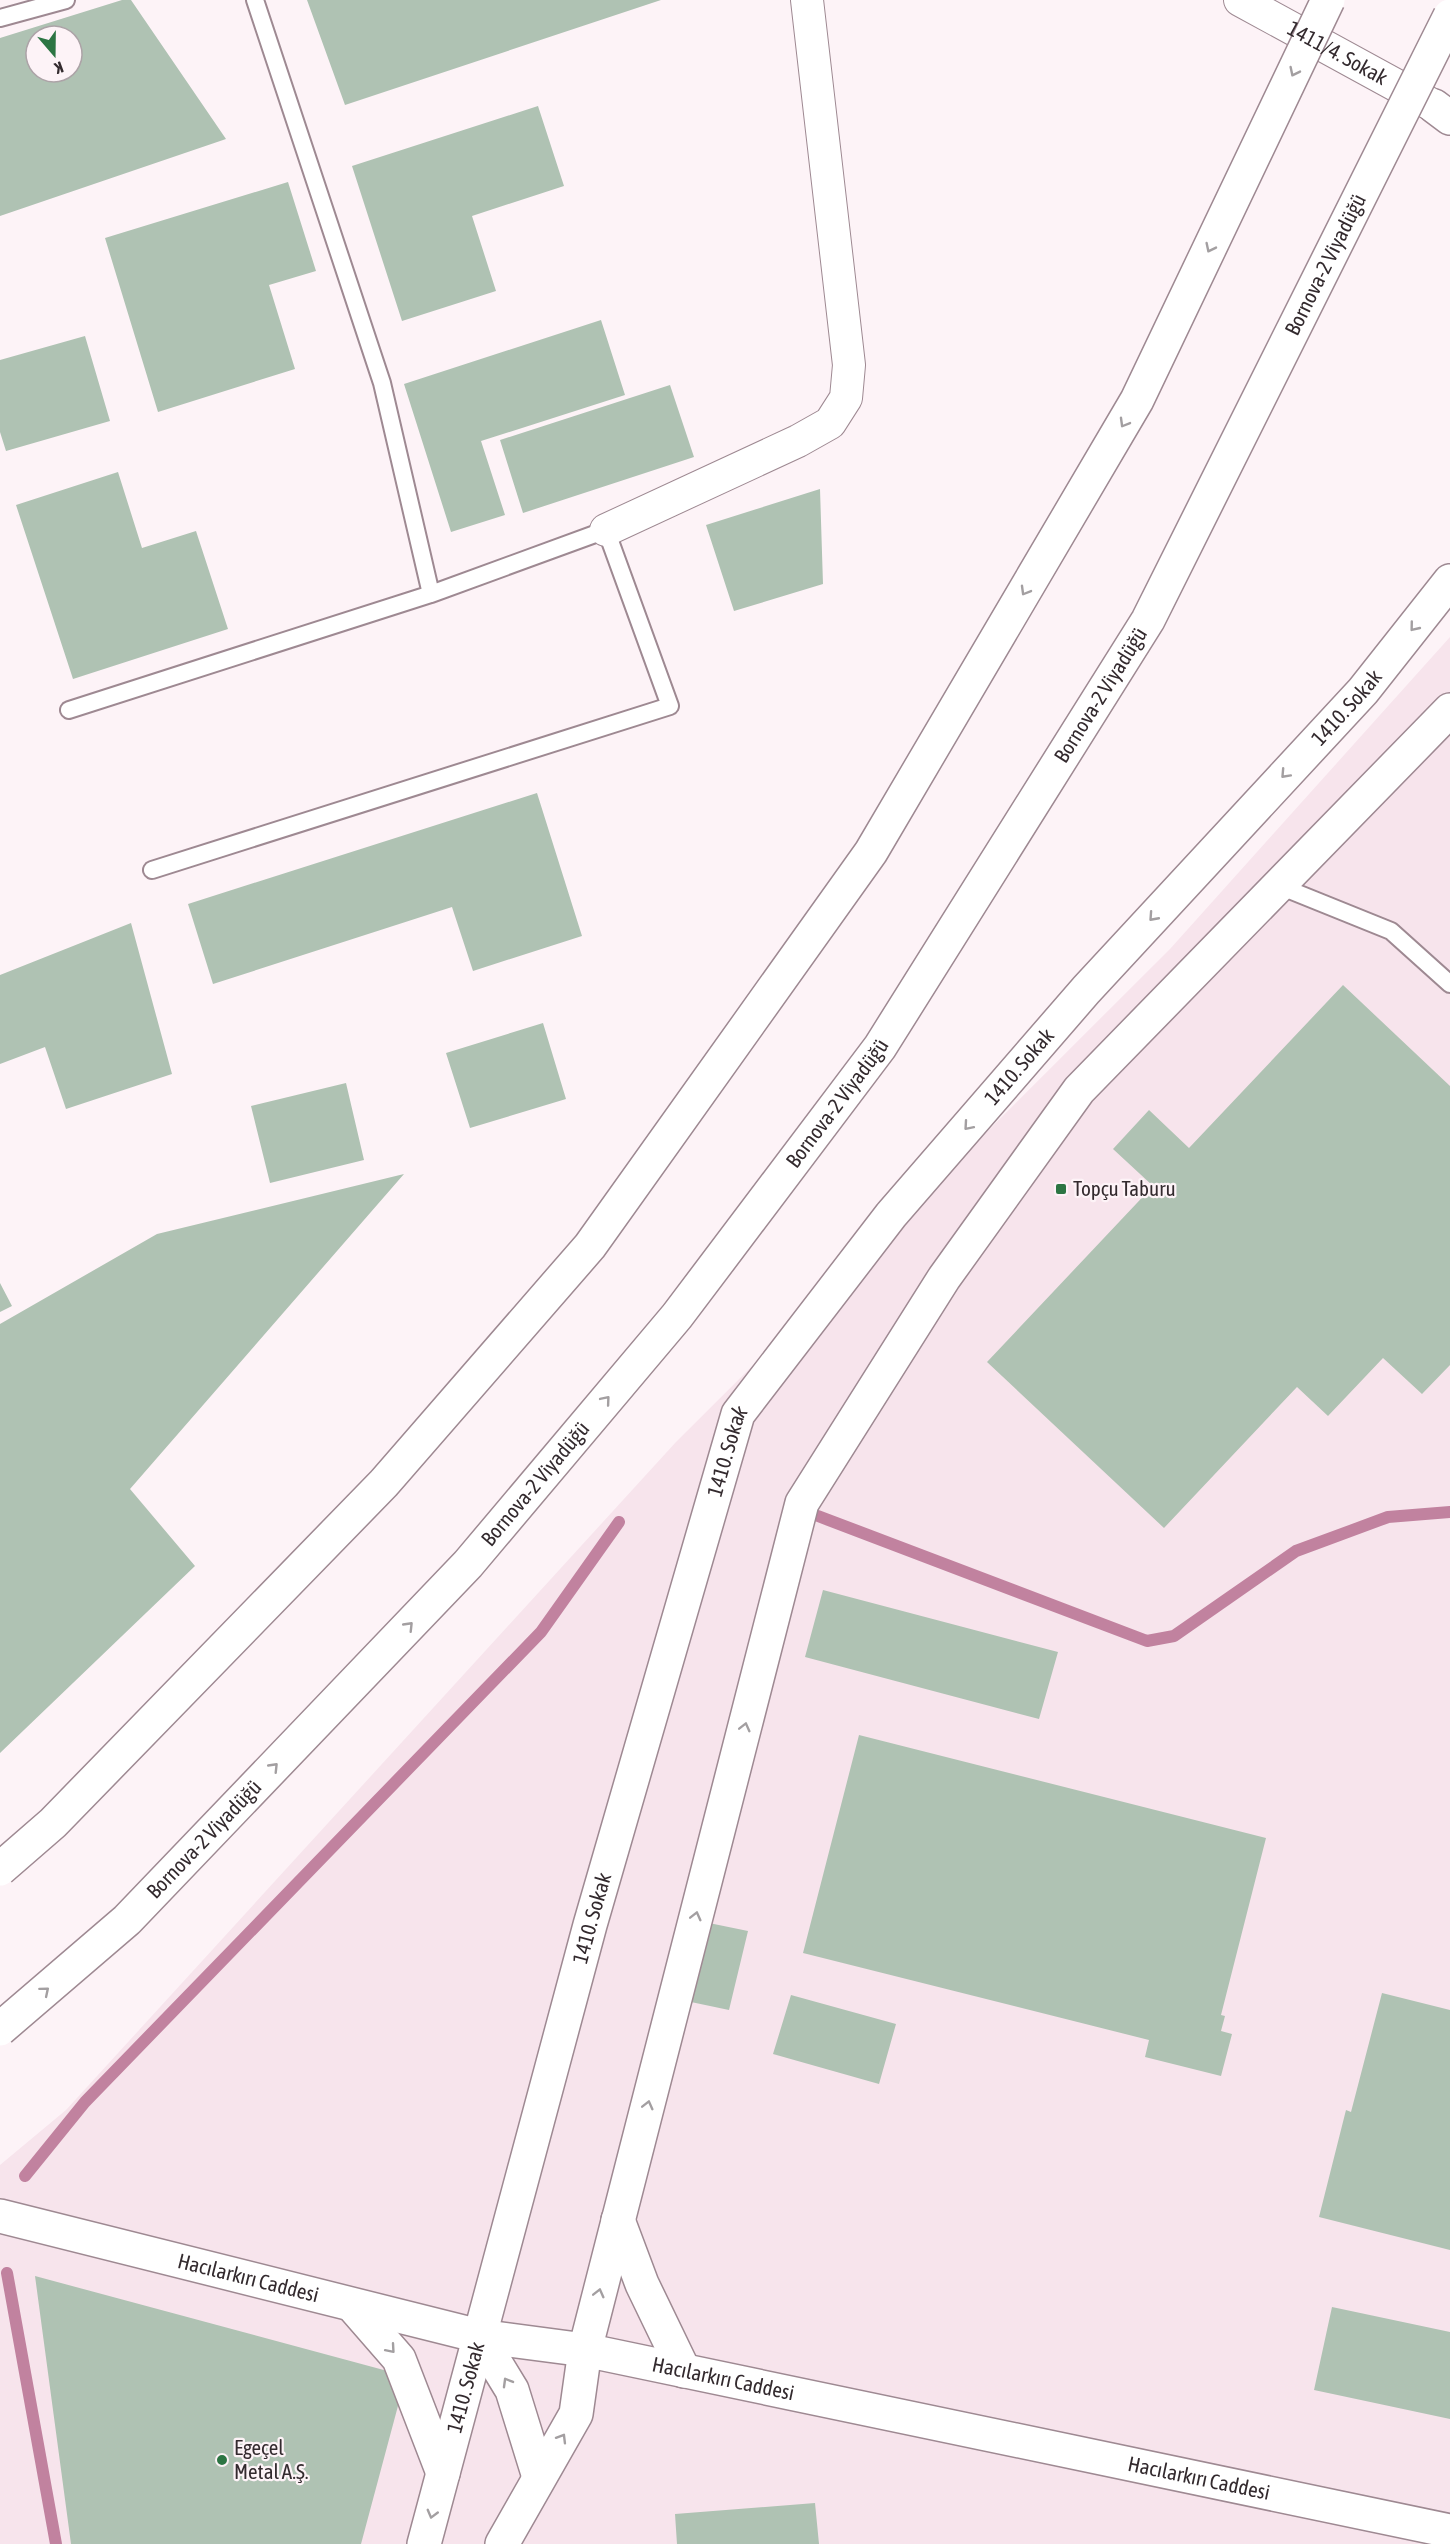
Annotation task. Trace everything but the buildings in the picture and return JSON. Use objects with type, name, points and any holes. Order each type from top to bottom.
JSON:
[{"type":"main road","points":[[0,1869],[53,1823],[384,1483],[582,1255],[864,862],[1137,400],[1328,0]]},
{"type":"main road","name":"Bornova-2 Viyadüğü","points":[[0,2029],[127,1920],[468,1564],[677,1316],[880,1047],[1148,620],[1450,16]]},
{"type":"main road","name":"1410. Sokak","points":[[424,2544],[590,1925],[738,1414],[891,1215],[1086,990],[1363,690],[1450,581]]},
{"type":"main road","points":[[502,2544],[576,2415],[585,2350],[802,1503],[944,1278],[1079,1090],[1450,710]]},
{"type":"main road","name":"Hacılarkırı Caddesi","points":[[0,2216],[480,2336],[585,2350],[1450,2531]]},
{"type":"main road","points":[[618,2220],[642,2284],[684,2371]]},
{"type":"main road","points":[[352,2305],[399,2359],[443,2473]]},
{"type":"main road","points":[[480,2336],[512,2390],[539,2477]]},
{"type":"street","points":[[606,530],[798,441],[830,423],[846,398],[849,365],[807,0]]},
{"type":"street","name":"1411/4. Sokak","points":[[1240,0],[1445,110]]},
{"type":"lane","points":[[0,18],[66,0]]},
{"type":"lane","points":[[255,0],[382,383],[430,594]]},
{"type":"lane","points":[[69,710],[430,594],[606,530],[670,706],[152,870]]},
{"type":"lane","points":[[1278,885],[1391,932],[1450,984]]},
{"type":"shaded area","points":[[1450,637],[1450,2544],[0,2544],[0,2165],[66,2110],[676,1442],[1170,949]]},
{"type":"waterway","points":[[818,1516],[1147,1641],[1174,1636],[1296,1551],[1388,1517],[1450,1512]]},
{"type":"waterway","points":[[25,2176],[85,2102],[541,1632],[619,1522]]},
{"type":"waterway","points":[[7,2273],[56,2544]]},
{"type":"place","name":"Topçu Taburu","points":[[1061,1189]]},
{"type":"place","name":"Egeçel Metal A.Ş.","points":[[222,2460]]}]
